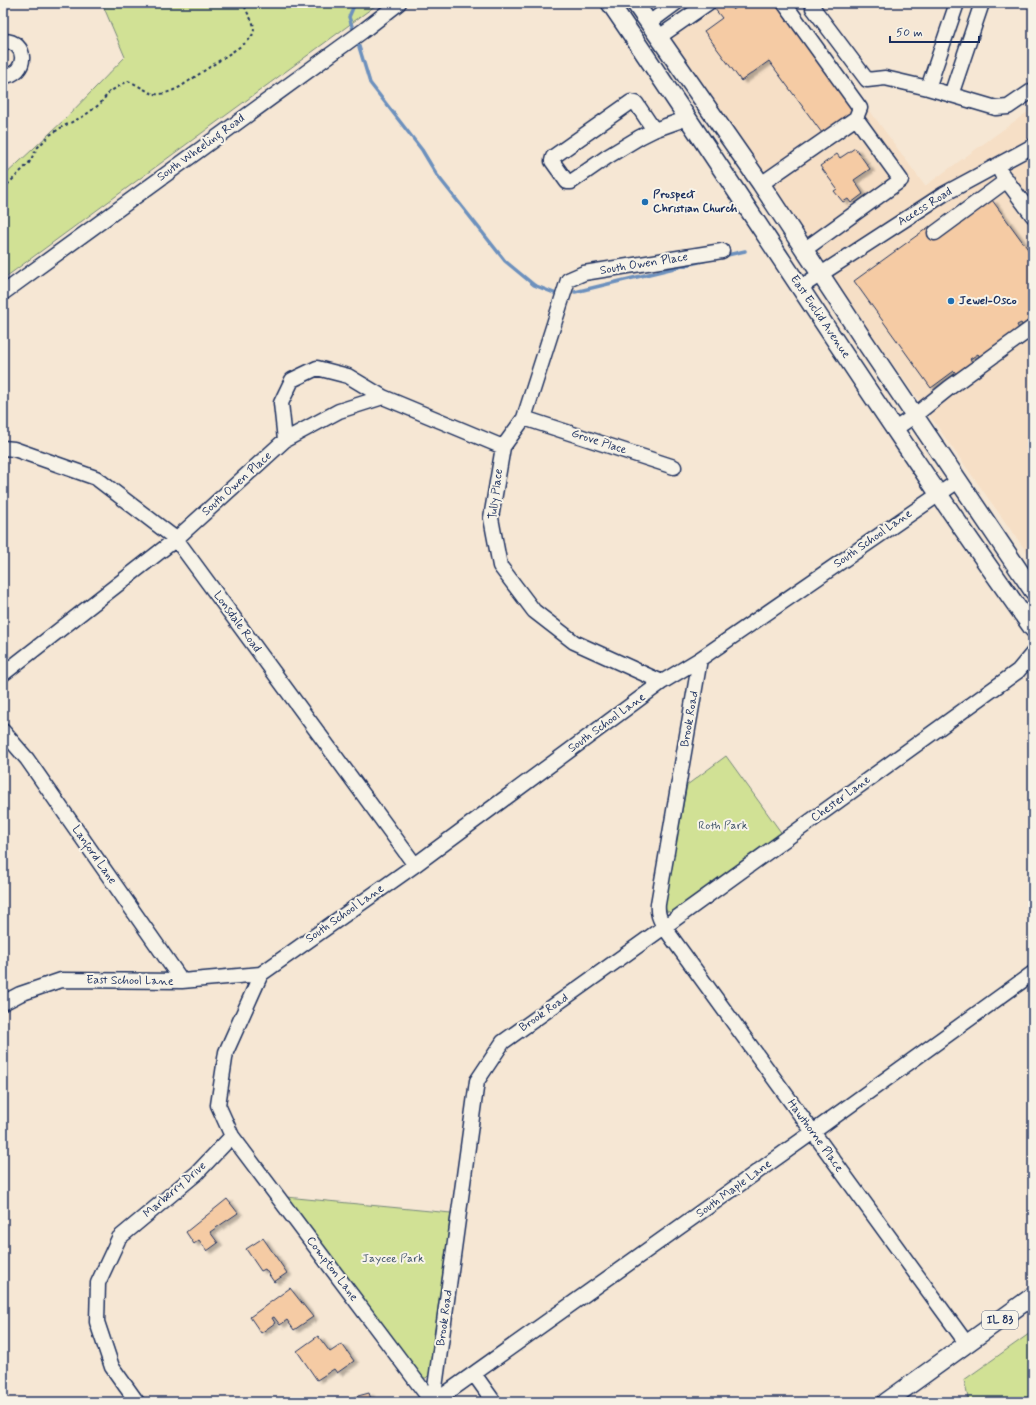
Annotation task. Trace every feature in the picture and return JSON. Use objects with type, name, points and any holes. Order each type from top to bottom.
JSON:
[{"type":"main road","name":"East Euclid Avenue","points":[[610,3],[938,494],[1033,628]]},
{"type":"main road","name":"East Euclid Avenue","points":[[635,3],[761,184],[914,416],[1033,591]]},
{"type":"main road","name":"IL 83","points":[[886,1402],[1033,1296]]},
{"type":"street","name":"South Wheeling Road","points":[[3,293],[363,31],[399,3]]},
{"type":"street","points":[[649,22],[676,3]]},
{"type":"street","points":[[659,37],[708,3]]},
{"type":"street","points":[[761,184],[856,118],[860,108],[784,3]]},
{"type":"street","points":[[814,3],[813,8],[867,80],[885,78],[928,88],[996,108],[1008,107],[1033,90]]},
{"type":"street","points":[[928,88],[957,3]]},
{"type":"street","points":[[951,95],[982,3]]},
{"type":"street","points":[[3,41],[9,41],[19,48],[23,61],[22,66],[14,73],[3,76]]},
{"type":"street","points":[[654,130],[636,102],[631,102],[553,157],[552,161],[567,182],[571,182],[607,157],[654,130],[688,118]]},
{"type":"street","points":[[804,250],[902,180],[856,118]]},
{"type":"street","name":"Access Road","points":[[801,287],[944,194],[1033,146]]},
{"type":"street","points":[[996,166],[1033,216]]},
{"type":"street","points":[[935,233],[1007,180]]},
{"type":"street","name":"South Owen Place","points":[[568,280],[584,273],[722,251]]},
{"type":"street","name":"Tully Place","points":[[568,280],[524,418],[503,447],[491,518],[500,566],[534,610],[574,642],[662,682]]},
{"type":"street","points":[[895,429],[1033,327]]},
{"type":"street","points":[[285,440],[281,404],[292,380],[317,368],[348,376],[383,397],[503,447]]},
{"type":"street","name":"South Owen Place","points":[[3,674],[176,539],[285,440],[339,411],[383,397]]},
{"type":"street","name":"Grove Place","points":[[524,418],[674,467]]},
{"type":"street","name":"Lonsdale Road","points":[[3,448],[14,449],[96,478],[176,539],[415,865]]},
{"type":"street","name":"South School Lane","points":[[261,974],[415,865],[662,682],[700,659],[958,481]]},
{"type":"street","name":"Chester Lane","points":[[664,927],[1018,671],[1033,653]]},
{"type":"street","name":"Brook Road","points":[[433,1402],[477,1081],[503,1042],[664,927],[657,912],[658,904],[700,659]]},
{"type":"street","name":"Chester Lane","points":[[1018,671],[1033,666]]},
{"type":"street","name":"Lanford Lane","points":[[3,731],[27,759],[182,982]]},
{"type":"street","name":"Hawthorne Place","points":[[664,927],[967,1344]]},
{"type":"street","name":"South Maple Lane","points":[[433,1402],[813,1132],[1033,973]]},
{"type":"street","points":[[232,1136],[218,1105],[226,1052],[261,974]]},
{"type":"street","name":"East School Lane","points":[[3,1003],[20,994],[61,980],[182,982],[261,974]]},
{"type":"street","name":"Compton Lane","points":[[232,1136],[433,1402]]},
{"type":"street","name":"Marberry Drive","points":[[137,1402],[112,1367],[97,1322],[98,1283],[119,1238],[197,1173],[232,1136]]},
{"type":"street","points":[[474,1374],[494,1402]]},
{"type":"path","points":[[3,190],[30,163],[37,148],[50,135],[84,116],[100,104],[109,92],[128,81],[154,94],[169,92],[180,87],[247,42],[255,31],[253,22],[244,8],[244,3]]},
{"type":"shaded area","points":[[694,3],[791,3],[925,186],[1033,108],[1033,561],[815,255],[662,27]]},
{"type":"green space","points":[[102,3],[379,3],[3,279],[3,177],[64,120],[125,57]]},
{"type":"green space","name":"Roth Park","points":[[726,756],[783,835],[672,913],[664,910],[664,905],[687,785]]},
{"type":"green space","name":"Jaycee Park","points":[[286,1197],[451,1213],[429,1375],[426,1378],[418,1378]]},
{"type":"green space","points":[[1033,1331],[1033,1402],[969,1402],[964,1380]]},
{"type":"building","points":[[721,3],[729,3],[733,10],[742,3],[779,3],[855,109],[822,133],[769,61],[741,81],[704,31],[722,18],[714,8]]},
{"type":"building","points":[[855,148],[870,169],[854,180],[863,194],[851,203],[848,199],[843,202],[834,191],[837,189],[820,166],[837,154],[840,158]]},
{"type":"building","name":"Jewel-Osco","points":[[992,200],[1030,252],[1033,250],[1033,321],[1024,328],[1021,323],[1017,325],[1019,329],[980,357],[978,354],[970,359],[973,363],[957,375],[954,371],[931,388],[854,281],[930,226],[939,238]]},
{"type":"building","points":[[227,1199],[238,1213],[210,1232],[218,1243],[207,1251],[199,1240],[194,1244],[186,1232]]},
{"type":"building","points":[[263,1238],[287,1273],[274,1282],[265,1269],[261,1271],[246,1249]]},
{"type":"building","points":[[290,1288],[313,1317],[294,1330],[287,1320],[280,1325],[274,1317],[272,1318],[275,1323],[261,1333],[250,1317]]},
{"type":"building","points":[[318,1336],[330,1352],[342,1344],[354,1361],[337,1373],[334,1369],[317,1380],[297,1351]]},
{"type":"building","points":[[369,1393],[372,1402],[347,1402],[347,1399]]},
{"type":"waterway","points":[[354,32],[349,17],[355,3]]},
{"type":"waterway","points":[[357,40],[370,83],[422,150],[437,175],[505,261],[534,285],[554,293]]},
{"type":"waterway","points":[[723,256],[745,251]]},
{"type":"waterway","points":[[575,292],[707,260]]},
{"type":"place","name":"Prospect Christian Church","points":[[645,202]]},
{"type":"place","name":"Jewel-Osco","points":[[951,301]]}]
